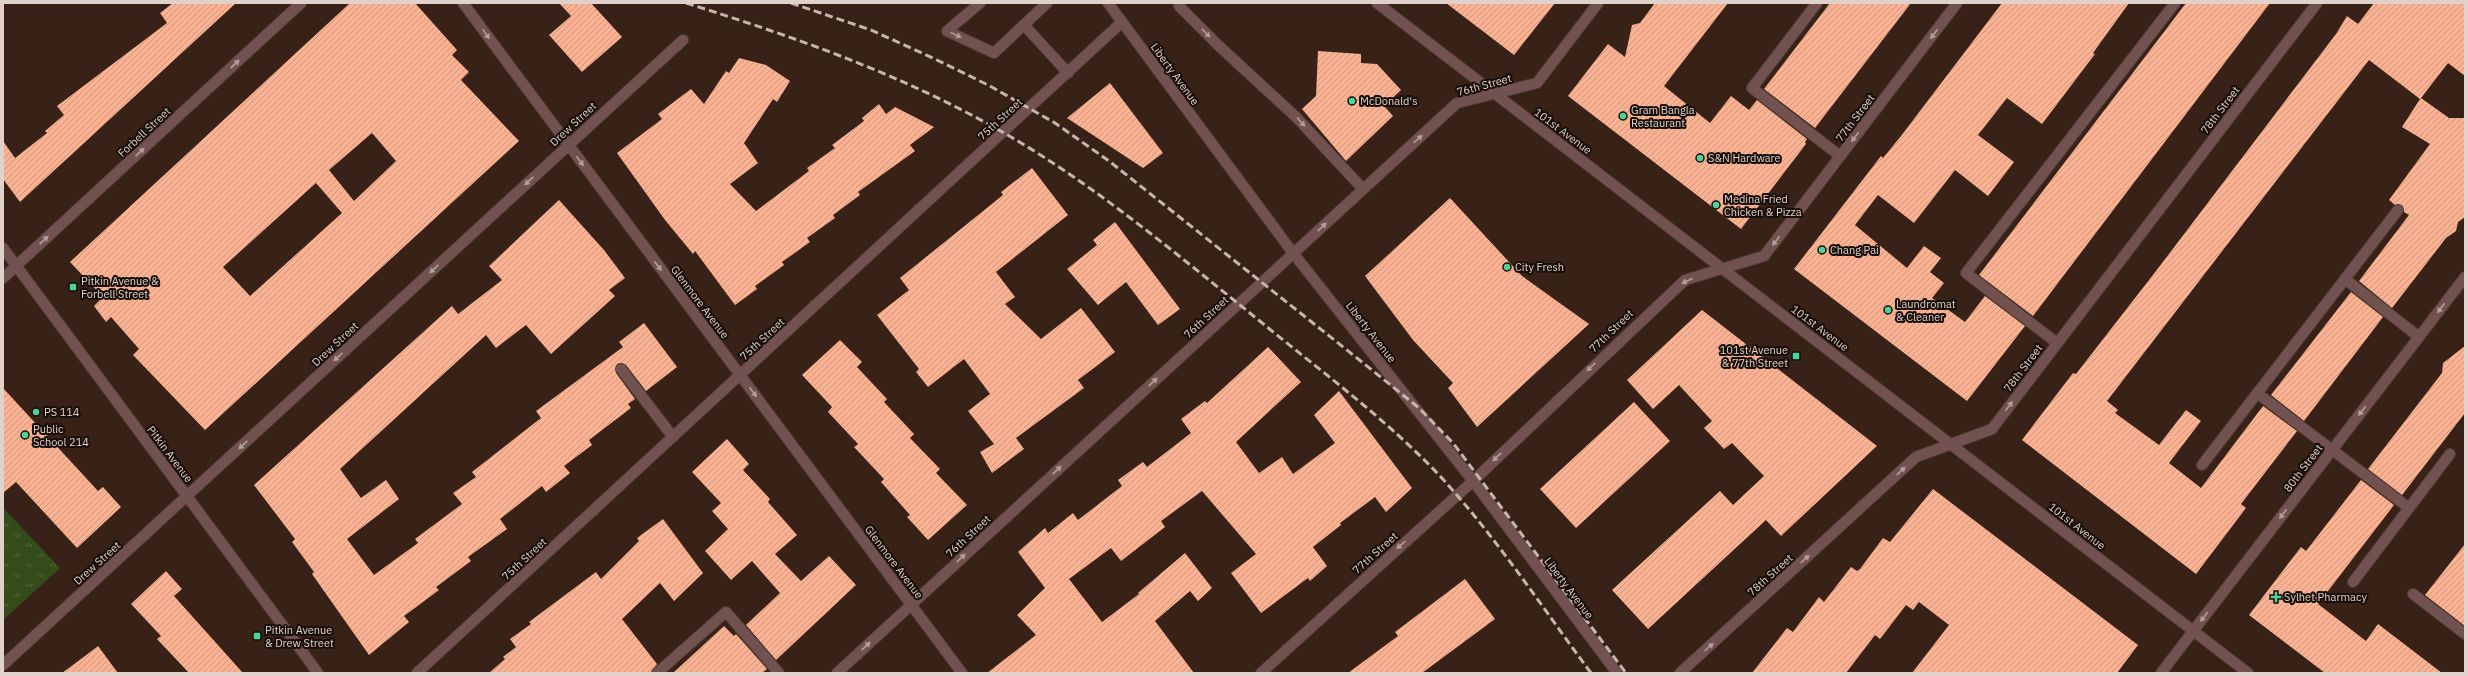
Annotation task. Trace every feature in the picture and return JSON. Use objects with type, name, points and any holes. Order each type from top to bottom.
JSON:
[{"type":"street","name":"Forbell Street","points":[[3,278],[301,3]]},
{"type":"street","name":"Glenmore Avenue","points":[[463,3],[962,673]]},
{"type":"street","points":[[980,3],[947,31],[994,53],[1048,3]]},
{"type":"street","name":"Liberty Avenue","points":[[1108,3],[1293,253],[1473,480],[1618,673]]},
{"type":"street","name":"101st Avenue","points":[[1377,3],[2248,673]]},
{"type":"street","name":"76th Street","points":[[837,673],[1457,104],[1537,83],[1598,3]]},
{"type":"street","points":[[1816,3],[1752,88],[1840,156]]},
{"type":"street","points":[[2057,343],[1966,273],[2175,3]]},
{"type":"street","name":"78th Street","points":[[1680,673],[1916,457],[1992,429],[2314,4]]},
{"type":"street","name":"77th Street","points":[[1261,673],[1473,480],[1685,280],[1724,270],[1764,256],[1953,5]]},
{"type":"street","points":[[1179,6],[1219,46],[1296,117],[1363,189]]},
{"type":"street","name":"75th Street","points":[[417,673],[1122,22]]},
{"type":"street","points":[[1024,25],[1068,73]]},
{"type":"street","name":"Drew Street","points":[[3,665],[683,40]]},
{"type":"street","points":[[2202,465],[2398,210]]},
{"type":"street","name":"Pitkin Avenue","points":[[3,248],[318,673]]},
{"type":"street","name":"80th Street","points":[[2161,673],[2465,277]]},
{"type":"street","points":[[2345,279],[2419,337]]},
{"type":"street","points":[[621,369],[673,437]]},
{"type":"street","points":[[2257,394],[2409,508]]},
{"type":"street","points":[[2353,582],[2450,454]]},
{"type":"street","points":[[2413,594],[2465,634]]},
{"type":"street","points":[[657,673],[726,612],[780,673]]},
{"type":"green space","points":[[3,508],[60,568],[3,620]]},
{"type":"building","points":[[173,3],[236,3],[20,202],[3,179],[3,141],[15,158],[47,133],[45,131],[64,115],[57,106],[167,23],[160,13]]},
{"type":"building","points":[[350,3],[415,3],[457,50],[452,55],[469,72],[461,80],[519,141],[205,430],[133,355],[139,349],[111,317],[106,322],[94,306],[103,297],[70,262]],"holes":[[[372,133],[396,161],[354,201],[329,170]],[[316,183],[342,213],[250,296],[223,267]]]},
{"type":"building","points":[[559,3],[591,3],[622,37],[582,72],[549,35],[571,16]]},
{"type":"building","points":[[1446,3],[1555,3],[1514,55]]},
{"type":"building","points":[[1655,3],[1728,3],[1664,86],[1710,123],[1731,96],[1749,110],[1757,100],[1807,139],[1805,142],[1806,144],[1741,229],[1568,96],[1608,44],[1625,57],[1632,25],[1640,23]]},
{"type":"building","points":[[1830,3],[1911,3],[1815,128],[1764,89]]},
{"type":"building","points":[[2002,3],[2129,3],[2093,53],[2095,54],[2042,124],[2007,98],[1978,135],[2014,162],[1988,196],[1955,170],[1914,223],[1878,195],[1855,225],[1907,268],[1924,246],[1941,258],[1930,272],[1944,283],[1932,298],[1965,322],[1985,296],[2025,326],[1967,401],[1794,269],[1881,156],[1883,158],[1901,136]]},
{"type":"building","points":[[2186,3],[2270,3],[2033,316],[1979,275]]},
{"type":"building","points":[[2374,3],[2465,3],[2465,76],[2448,63],[2421,98],[2449,118],[2465,118],[2465,217],[2458,222],[2456,231],[2446,238],[2392,308],[2359,281],[2409,215],[2404,212],[2402,205],[2395,205],[2389,200],[2430,144],[2402,127],[2420,99],[2369,60],[2107,401],[2118,410],[2115,413],[2159,445],[2186,410],[2201,421],[2169,463],[2201,488],[2263,406],[2297,431],[2241,504],[2246,508],[2196,574],[2022,440],[2073,373],[2076,374],[2156,271],[2336,34],[2347,16],[2358,24]]},
{"type":"building","points":[[1318,51],[1361,54],[1361,63],[1377,64],[1401,90],[1384,106],[1393,116],[1346,161],[1302,109],[1316,96]]},
{"type":"building","points":[[739,58],[766,65],[790,81],[777,102],[773,99],[744,143],[758,163],[730,184],[756,211],[809,171],[807,168],[835,148],[832,145],[864,121],[862,118],[879,104],[886,114],[895,107],[934,127],[910,145],[915,151],[858,192],[860,195],[833,215],[835,218],[807,238],[810,242],[782,262],[784,265],[755,286],[757,289],[735,305],[695,251],[693,254],[665,220],[617,153],[662,119],[658,114],[691,89],[704,104],[726,71],[729,73]]},
{"type":"building","points":[[1110,83],[1163,153],[1143,168],[1067,118]]},
{"type":"building","points":[[1032,168],[1068,215],[996,272],[1015,297],[1005,304],[1041,339],[1081,308],[1115,352],[1078,380],[1084,388],[1016,438],[1024,449],[992,473],[980,452],[994,444],[968,411],[990,394],[964,359],[928,387],[916,372],[919,369],[877,315],[909,290],[900,278],[1003,195],[1001,192]]},
{"type":"building","points":[[1450,198],[1522,276],[1589,324],[1477,427],[1448,388],[1453,383],[1413,340],[1365,276]]},
{"type":"building","points":[[559,200],[604,250],[625,278],[609,290],[615,296],[551,354],[526,325],[496,348],[486,335],[340,469],[361,498],[386,480],[399,499],[347,539],[374,575],[418,543],[415,539],[462,504],[453,493],[476,477],[472,472],[541,418],[536,411],[623,347],[619,342],[644,323],[677,367],[646,391],[626,365],[621,363],[617,364],[616,373],[635,399],[628,404],[631,408],[589,440],[592,445],[564,466],[570,473],[546,492],[542,486],[500,519],[507,529],[468,557],[471,561],[436,587],[439,590],[404,616],[409,622],[369,655],[312,574],[314,572],[292,542],[295,539],[254,485],[452,306],[458,314],[502,280],[489,266]]},
{"type":"building","points":[[1115,222],[1180,309],[1158,325],[1126,282],[1098,305],[1067,269],[1097,245],[1093,240]]},
{"type":"building","points":[[2351,292],[2383,317],[2304,421],[2271,395]]},
{"type":"building","points":[[1702,310],[1877,446],[1781,536],[1766,520],[1648,629],[1612,590],[1720,491],[1733,505],[1764,476],[1732,443],[1724,449],[1704,428],[1712,421],[1679,385],[1653,409],[1627,380]]},
{"type":"building","points":[[840,340],[862,362],[857,367],[887,399],[884,402],[914,434],[910,438],[940,469],[936,473],[967,505],[928,540],[907,517],[910,515],[881,482],[884,479],[854,447],[858,444],[828,412],[832,407],[802,375]]},
{"type":"building","points":[[2465,346],[2465,413],[2402,495],[2368,469],[2442,373],[2443,363]]},
{"type":"building","points":[[1268,347],[1301,382],[1236,442],[1259,473],[1282,457],[1293,474],[1335,443],[1314,415],[1339,391],[1412,488],[1386,512],[1375,497],[1340,523],[1341,525],[1313,547],[1327,566],[1310,581],[1308,578],[1261,613],[1231,573],[1256,554],[1202,491],[1161,521],[1165,527],[1121,561],[1111,548],[1069,579],[1102,622],[1139,594],[1138,593],[1185,553],[1212,588],[1198,601],[1190,591],[1155,621],[1194,673],[987,673],[1036,635],[1017,615],[1045,588],[1018,552],[1045,528],[1048,533],[1073,513],[1078,520],[1122,486],[1118,480],[1143,462],[1147,467],[1191,433],[1181,419],[1205,401],[1207,403]]},
{"type":"building","name":"Public School 214","points":[[3,388],[98,491],[103,487],[121,507],[77,548],[16,482],[3,493]]},
{"type":"building","points":[[1634,402],[1670,441],[1576,528],[1540,489]]},
{"type":"building","points":[[727,439],[749,464],[743,470],[770,499],[768,502],[797,535],[775,554],[801,581],[829,556],[856,585],[776,660],[746,625],[780,593],[752,561],[731,580],[705,551],[728,529],[712,511],[721,503],[692,472]]},
{"type":"building","points":[[2361,480],[2394,505],[2318,604],[2366,641],[2378,624],[2442,673],[2325,673],[2249,615],[2301,547],[2306,551]]},
{"type":"building","points":[[1933,489],[2138,645],[2117,673],[1912,673],[1949,625],[1919,602],[1913,610],[1906,605],[1880,639],[1875,635],[1846,673],[1752,673],[1787,628],[1793,632],[1819,597],[1824,602],[1851,567],[1857,571],[1860,569],[1883,538],[1890,542]]},
{"type":"building","points":[[663,519],[703,573],[674,601],[660,583],[622,619],[657,664],[651,673],[489,673],[505,659],[503,657],[516,647],[510,639],[531,624],[529,622],[596,572],[601,579],[639,541],[637,538]]},
{"type":"building","points":[[2465,544],[2465,626],[2425,595]]},
{"type":"building","points":[[166,571],[182,589],[174,596],[243,673],[189,673],[157,639],[161,636],[131,604]]},
{"type":"building","points":[[1465,579],[1495,619],[1422,673],[1348,673],[1398,636],[1395,632]]},
{"type":"building","points":[[724,626],[734,636],[736,634],[767,669],[762,673],[673,673]]},
{"type":"building","points":[[98,646],[118,673],[62,673],[85,656]]},
{"type":"railway","points":[[686,3],[770,30],[893,77],[972,115],[1011,137],[1044,157],[1108,201],[1376,415],[1419,455],[1461,499],[1480,523],[1591,673]]},
{"type":"railway","points":[[791,3],[871,30],[933,58],[990,86],[1055,123],[1109,161],[1362,362],[1419,408],[1453,443],[1626,673]]},
{"type":"place","name":"McDonald's","points":[[1352,101]]},
{"type":"place","name":"Gram Bangla Restaurant","points":[[1623,116]]},
{"type":"place","name":"S&N Hardware","points":[[1700,158]]},
{"type":"place","name":"Medina Fried Chicken & Pizza","points":[[1716,205]]},
{"type":"place","name":"Chang Pai","points":[[1822,250]]},
{"type":"place","name":"City Fresh","points":[[1507,267]]},
{"type":"place","name":"Pitkin Avenue & Forbell Street","points":[[73,287]]},
{"type":"place","name":"Laundromat & Cleaner","points":[[1888,310]]},
{"type":"place","name":"101st Avenue & 77th Street","points":[[1796,356]]},
{"type":"place","name":"PS 114","points":[[36,412]]},
{"type":"place","name":"Public School 214","points":[[25,435]]},
{"type":"place","name":"Sylhet Pharmacy","points":[[2276,597]]},
{"type":"place","name":"Pitkin Avenue & Drew Street","points":[[257,636]]}]
